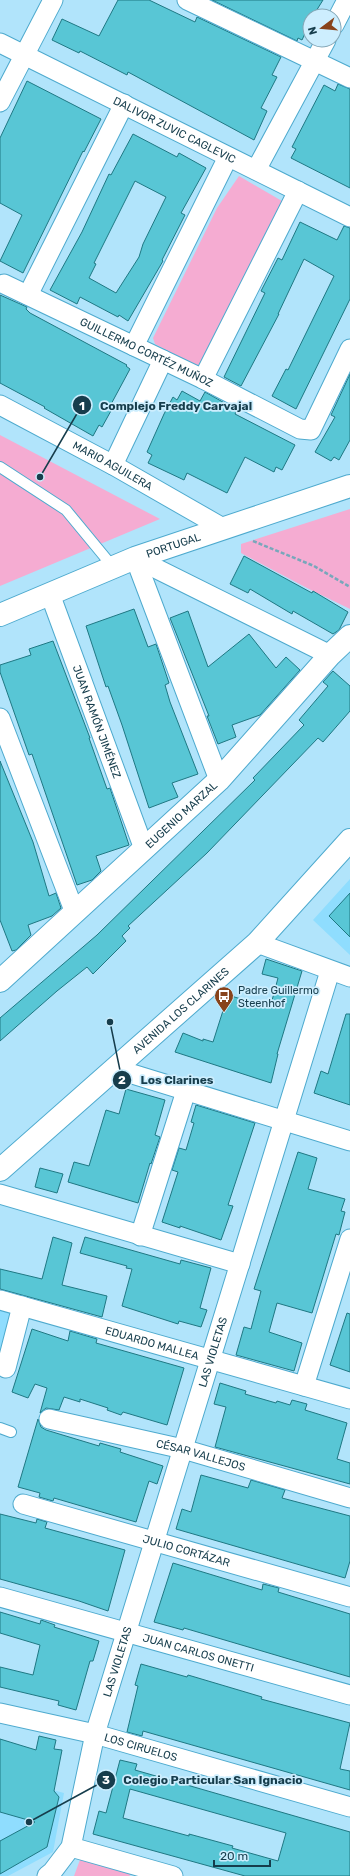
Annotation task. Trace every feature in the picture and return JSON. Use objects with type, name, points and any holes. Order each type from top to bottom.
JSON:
[{"type":"main road","name":"PORTUGAL","points":[[0,615],[135,558],[350,486]]},
{"type":"main road","name":"EUGENIO MARZAL","points":[[1,976],[75,913],[219,780],[330,655],[350,636]]},
{"type":"main road","name":"AVENIDA LOS CLARINES","points":[[0,1170],[116,1069],[256,943],[350,840]]},
{"type":"street","points":[[0,102],[53,0]]},
{"type":"street","points":[[187,0],[350,78]]},
{"type":"street","points":[[342,10],[347,0]]},
{"type":"street","name":"DALIVOR ZUVIC CAGLEVIC","points":[[0,43],[350,217]]},
{"type":"street","points":[[256,170],[322,48]]},
{"type":"street","points":[[28,295],[124,104]]},
{"type":"street","points":[[134,346],[228,157]]},
{"type":"street","points":[[202,379],[298,191]]},
{"type":"street","name":"GUILLERMO CORTÉZ MUÑOZ","points":[[4,284],[164,360],[300,429],[311,430],[350,349]]},
{"type":"street","points":[[113,464],[164,360]]},
{"type":"street","name":"MARIO AGUILERA","points":[[0,405],[113,464],[223,528]]},
{"type":"street","points":[[135,558],[330,655]]},
{"type":"street","points":[[135,558],[219,780]]},
{"type":"street","name":"JUAN RAMÓN JIMÉNEZ","points":[[50,594],[144,849]]},
{"type":"street","points":[[0,718],[75,913]]},
{"type":"street","points":[[256,943],[350,977]]},
{"type":"street","name":"LAS VIOLETAS","points":[[71,1847],[95,1734],[330,971]]},
{"type":"street","points":[[116,1069],[350,1141]]},
{"type":"street","points":[[140,1236],[186,1090]]},
{"type":"street","points":[[0,1194],[240,1264]]},
{"type":"street","points":[[304,1386],[350,1239]]},
{"type":"street","name":"EDUARDO MALLEA","points":[[0,1300],[350,1399]]},
{"type":"street","points":[[6,1368],[22,1306]]},
{"type":"street","name":"CÉSAR VALLEJOS","points":[[49,1419],[183,1449],[350,1498]]},
{"type":"street","name":"JULIO CORTÁZAR","points":[[22,1504],[350,1597]]},
{"type":"street","name":"JUAN CARLOS ONETTI","points":[[0,1597],[350,1695]]},
{"type":"street","name":"LOS CIRUELOS","points":[[0,1713],[95,1734],[350,1807]]},
{"type":"street","points":[[51,1875],[71,1847],[145,1872],[173,1876]]},
{"type":"lane","points":[[0,467],[66,510],[114,567]]},
{"type":"lane","points":[[0,1428],[11,1432]]},
{"type":"path","points":[[251,540],[314,566],[350,587]]},
{"type":"shaded area","points":[[239,176],[282,201],[284,205],[203,364],[196,366],[155,344],[153,338],[217,208]]},
{"type":"shaded area","points":[[0,435],[160,519],[0,586]]},
{"type":"shaded area","points":[[350,509],[350,609],[241,553],[241,544]]},
{"type":"shaded area","points":[[350,879],[350,955],[313,920]]},
{"type":"shaded area","points":[[0,1310],[11,1313],[0,1351]]},
{"type":"shaded area","points":[[0,1776],[64,1793],[53,1852],[8,1876],[0,1876]]},
{"type":"shaded area","points":[[81,1857],[134,1873],[129,1876],[74,1876]]},
{"type":"building","points":[[118,0],[149,0],[195,22],[197,17],[281,57],[272,75],[277,77],[261,108],[267,111],[254,140],[128,72],[127,75],[80,51],[79,53],[52,40],[62,19],[99,36]]},
{"type":"building","points":[[212,0],[323,0],[318,8],[302,8],[302,40],[298,38],[297,41]]},
{"type":"building","points":[[27,81],[101,119],[84,152],[83,151],[23,273],[0,261],[22,215],[0,203],[0,138]]},
{"type":"building","points":[[338,84],[350,89],[350,188],[291,158],[296,149],[292,147],[324,85],[335,91]]},
{"type":"building","points":[[133,134],[177,157],[179,153],[206,168],[181,213],[185,215],[162,260],[163,261],[128,321],[119,315],[118,317],[80,297],[77,304],[50,290],[82,232],[109,174],[111,175]],"holes":[[[135,181],[166,197],[143,244],[139,257],[116,293],[89,278],[96,264],[94,263]]]},
{"type":"building","points":[[300,222],[337,240],[344,226],[350,228],[350,299],[296,409],[272,396],[286,369],[288,370],[334,276],[304,259],[279,314],[241,386],[224,377],[265,293],[261,291],[278,258],[282,260]]},
{"type":"building","points":[[0,295],[27,307],[26,309],[30,313],[127,365],[126,366],[130,369],[109,408],[112,409],[102,427],[99,425],[93,436],[44,408],[45,407],[0,383]]},
{"type":"building","points":[[350,374],[350,440],[339,460],[334,457],[331,461],[315,452],[335,417],[331,415]]},
{"type":"building","points":[[182,391],[200,401],[205,392],[237,410],[235,414],[295,445],[282,470],[276,467],[274,472],[245,457],[227,493],[187,473],[184,480],[148,463],[152,455],[147,452],[164,414],[173,397],[177,400]]},
{"type":"building","points":[[244,556],[312,593],[313,591],[348,612],[339,630],[333,634],[293,611],[292,614],[250,589],[248,593],[230,584]]},
{"type":"building","points":[[134,609],[148,647],[156,644],[169,683],[165,685],[170,702],[198,774],[172,783],[178,797],[149,808],[122,725],[108,686],[106,687],[86,626]]},
{"type":"building","points":[[188,611],[208,667],[249,634],[276,668],[286,657],[300,670],[260,715],[232,725],[236,737],[218,744],[207,716],[209,716],[170,618]]},
{"type":"building","points":[[53,641],[90,738],[107,789],[110,788],[129,845],[96,856],[101,871],[92,880],[77,885],[32,754],[29,755],[0,672],[0,665],[31,655],[29,649]]},
{"type":"building","points":[[333,671],[350,686],[350,711],[323,742],[318,738],[207,853],[128,926],[130,928],[122,936],[126,941],[93,974],[87,967],[0,1041],[0,1018],[97,935],[255,780],[253,778],[304,725],[299,720],[328,686],[323,682]]},
{"type":"building","points":[[0,761],[33,842],[49,896],[56,893],[61,908],[52,916],[28,925],[31,935],[16,950],[12,951],[0,920]]},
{"type":"building","points":[[350,893],[350,937],[329,916]]},
{"type":"building","points":[[266,959],[302,971],[277,1054],[271,1083],[175,1052],[183,1033],[203,1041],[203,1039],[213,1042],[228,995],[270,1008],[278,978],[262,974]]},
{"type":"building","points":[[346,1014],[350,1014],[350,1105],[314,1093],[321,1071],[328,1074]]},
{"type":"building","points":[[126,1089],[165,1100],[155,1135],[160,1137],[151,1164],[150,1163],[138,1203],[68,1182],[74,1162],[89,1166],[106,1110],[119,1114]]},
{"type":"building","points":[[196,1105],[255,1123],[228,1205],[233,1206],[221,1240],[180,1226],[180,1228],[162,1222],[178,1172],[172,1170],[179,1148],[186,1150],[194,1123],[191,1122]]},
{"type":"building","points":[[298,1152],[317,1158],[308,1189],[345,1199],[341,1211],[345,1212],[339,1235],[336,1234],[312,1313],[277,1303],[269,1332],[302,1343],[294,1371],[236,1355],[244,1327],[251,1329],[261,1291],[254,1289]]},
{"type":"building","points":[[40,1168],[63,1174],[57,1193],[35,1187]]},
{"type":"building","points":[[53,1237],[72,1243],[62,1285],[107,1296],[102,1317],[0,1289],[0,1269],[42,1279]]},
{"type":"building","points":[[85,1237],[180,1264],[181,1260],[211,1268],[200,1308],[207,1310],[201,1327],[179,1321],[178,1324],[122,1306],[132,1269],[126,1268],[127,1266],[80,1253]]},
{"type":"building","points":[[347,1313],[350,1314],[350,1372],[330,1365]]},
{"type":"building","points":[[32,1329],[68,1341],[70,1331],[97,1339],[96,1343],[184,1368],[167,1425],[123,1412],[121,1415],[107,1410],[108,1408],[80,1399],[80,1402],[64,1397],[59,1410],[46,1408],[40,1413],[47,1388],[35,1384],[28,1398],[12,1392]]},
{"type":"building","points":[[220,1383],[246,1391],[245,1394],[276,1403],[277,1401],[290,1405],[292,1400],[307,1404],[305,1410],[347,1423],[337,1459],[350,1463],[350,1484],[215,1447],[226,1407],[214,1404]]},
{"type":"building","points":[[38,1419],[41,1427],[46,1430],[99,1446],[100,1443],[121,1449],[120,1452],[163,1466],[157,1484],[149,1481],[136,1522],[54,1498],[53,1501],[39,1497],[40,1493],[18,1487]]},
{"type":"building","points":[[201,1475],[248,1488],[251,1480],[285,1490],[282,1498],[350,1516],[350,1561],[345,1578],[176,1529],[182,1509],[191,1512]]},
{"type":"building","points":[[0,1514],[36,1523],[37,1519],[47,1522],[45,1528],[125,1550],[108,1611],[79,1601],[0,1579]]},
{"type":"building","points":[[173,1563],[262,1590],[263,1584],[279,1588],[278,1592],[350,1614],[350,1677],[184,1628],[183,1630],[154,1622]]},
{"type":"building","points":[[0,1612],[40,1624],[41,1620],[55,1625],[54,1627],[99,1641],[93,1661],[90,1661],[76,1710],[58,1705],[59,1701],[0,1687],[0,1667],[33,1675],[40,1645],[0,1633]]},
{"type":"building","points":[[141,1664],[187,1677],[188,1675],[262,1697],[261,1699],[350,1723],[340,1769],[350,1771],[350,1790],[143,1731],[142,1736],[127,1732],[138,1686],[135,1685]]},
{"type":"building","points":[[39,1736],[56,1740],[54,1749],[62,1750],[54,1791],[59,1797],[47,1847],[0,1874],[0,1841],[35,1822],[0,1812],[0,1739],[36,1750]]},
{"type":"building","points":[[120,1760],[137,1764],[135,1770],[350,1832],[350,1876],[245,1876],[93,1834],[99,1811],[106,1813]],"holes":[[[130,1789],[286,1833],[278,1861],[232,1848],[233,1846],[123,1818]]]},
{"type":"place","name":"Complejo Freddy Carvajal","points":[[40,477]]},
{"type":"place","name":"Padre Guillermo Steenhof","points":[[224,1013]]},
{"type":"place","name":"Los Clarines","points":[[110,1022]]},
{"type":"place","name":"Colegio Particular San Ignacio","points":[[29,1822]]}]
